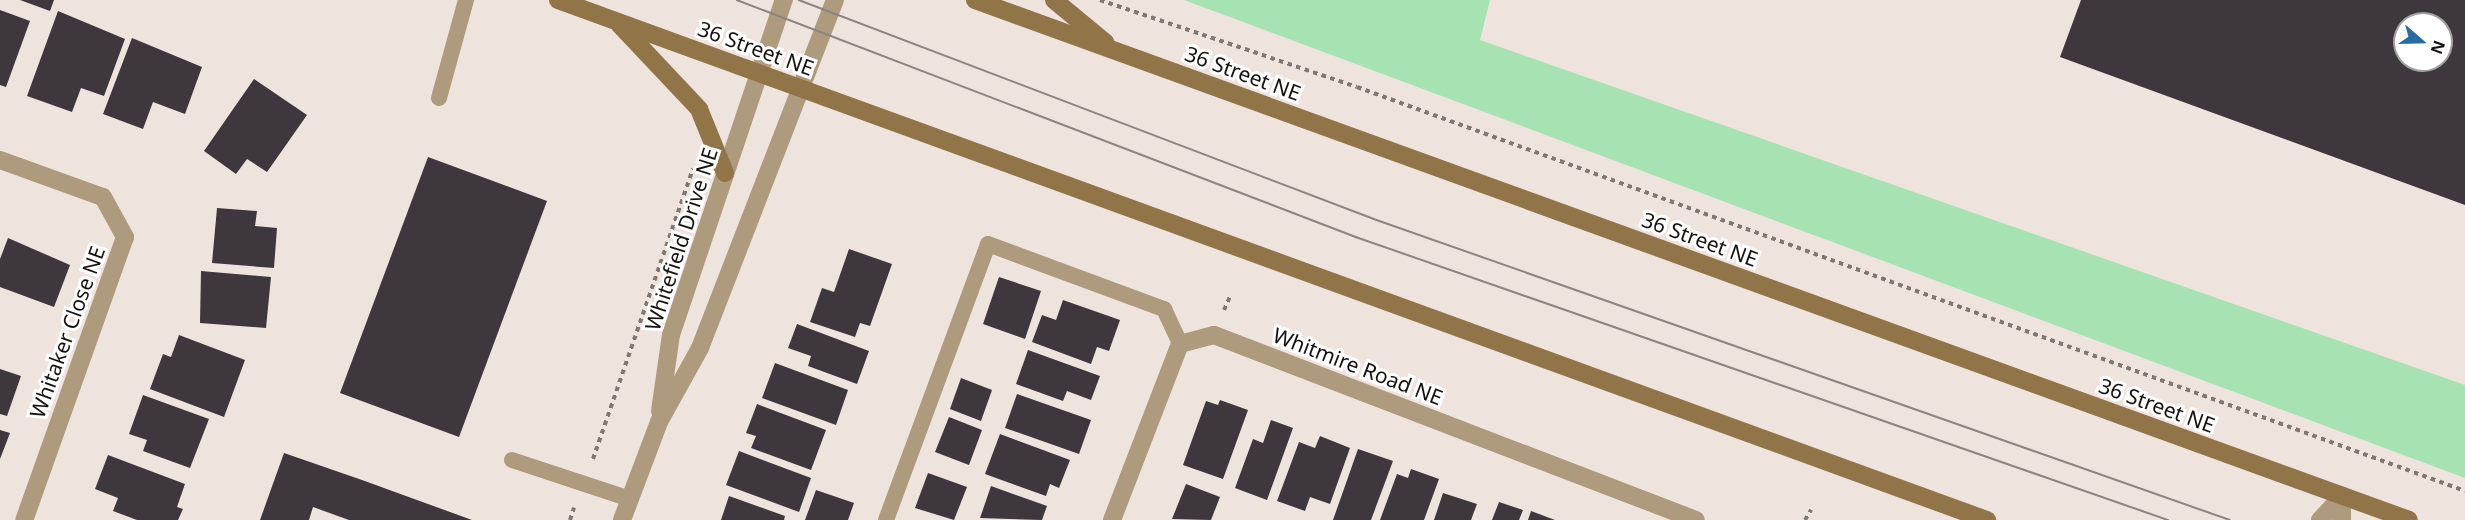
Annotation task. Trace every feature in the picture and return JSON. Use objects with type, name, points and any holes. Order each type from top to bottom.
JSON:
[{"type":"main road","name":"36 Street NE","points":[[558,0],[1987,520]]},
{"type":"main road","name":"36 Street NE","points":[[975,0],[2409,520]]},
{"type":"main road","points":[[1055,0],[1117,51]]},
{"type":"main road","points":[[616,21],[699,109],[725,173]]},
{"type":"street","name":"Whitefield Drive NE","points":[[659,422],[671,335],[784,0]]},
{"type":"street","name":"Whitefield Drive NE","points":[[622,520],[659,422],[700,348],[835,0]]},
{"type":"street","name":"Whitaker Close NE","points":[[0,160],[103,197],[125,237],[24,520]]},
{"type":"street","name":"Whitmire Road NE","points":[[1180,345],[1214,335],[1696,520]]},
{"type":"street","points":[[1112,520],[1180,345]]},
{"type":"street","points":[[2320,520],[2342,496]]},
{"type":"street","points":[[2342,496],[2342,520]]},
{"type":"lane","points":[[439,98],[466,0]]},
{"type":"lane","points":[[886,520],[988,243],[1164,309],[1180,345]]},
{"type":"lane","points":[[512,460],[630,499]]},
{"type":"path","points":[[1100,0],[1357,87],[2465,491]]},
{"type":"path","points":[[570,520],[693,174],[693,163]]},
{"type":"path","points":[[1805,520],[1811,510]]},
{"type":"green space","points":[[1184,0],[1490,0],[1480,40],[2465,385],[2465,478]]},
{"type":"building","points":[[20,0],[54,0],[50,11]]},
{"type":"building","points":[[2081,0],[2465,0],[2465,205],[2060,57]]},
{"type":"building","points":[[0,10],[30,21],[6,87],[0,85]]},
{"type":"building","points":[[58,11],[125,39],[104,96],[81,88],[72,112],[27,96]]},
{"type":"building","points":[[132,38],[202,67],[185,114],[153,102],[143,129],[103,114]]},
{"type":"building","points":[[254,79],[307,115],[267,172],[247,159],[236,174],[204,151]]},
{"type":"building","points":[[428,157],[547,201],[459,437],[340,393]]},
{"type":"building","points":[[217,208],[257,211],[255,226],[277,228],[274,268],[212,263]]},
{"type":"building","points":[[8,238],[70,265],[54,307],[0,287],[0,259]]},
{"type":"building","points":[[849,249],[892,264],[870,326],[860,323],[855,337],[810,322],[822,288],[834,292]]},
{"type":"building","points":[[201,271],[271,277],[266,328],[200,323]]},
{"type":"building","points":[[999,277],[1041,291],[1025,339],[983,324]]},
{"type":"building","points":[[1063,300],[1120,320],[1109,351],[1097,347],[1091,364],[1032,342],[1042,315],[1056,320]]},
{"type":"building","points":[[797,324],[869,351],[857,384],[808,366],[811,356],[788,348]]},
{"type":"building","points":[[179,335],[245,360],[224,417],[150,389],[163,354],[171,357]]},
{"type":"building","points":[[1028,350],[1100,376],[1091,400],[1067,391],[1063,401],[1016,384]]},
{"type":"building","points":[[775,363],[848,390],[836,425],[762,398]]},
{"type":"building","points":[[0,369],[21,376],[7,416],[0,414]]},
{"type":"building","points":[[961,378],[992,390],[981,421],[950,409]]},
{"type":"building","points":[[1017,394],[1091,420],[1079,454],[1005,428]]},
{"type":"building","points":[[143,395],[209,419],[190,468],[143,451],[147,440],[129,434]]},
{"type":"building","points":[[1220,400],[1248,410],[1223,479],[1183,465],[1206,401],[1218,405]]},
{"type":"building","points":[[757,404],[826,430],[811,470],[751,448],[756,436],[746,433]]},
{"type":"building","points":[[949,417],[982,430],[969,465],[935,452]]},
{"type":"building","points":[[1271,420],[1293,428],[1267,500],[1235,488],[1253,439],[1263,443]]},
{"type":"building","points":[[0,430],[10,433],[0,459]]},
{"type":"building","points":[[1000,434],[1070,460],[1059,488],[1050,484],[1046,496],[985,474]]},
{"type":"building","points":[[1320,436],[1350,448],[1330,504],[1310,497],[1305,511],[1277,501],[1299,442],[1315,448]]},
{"type":"building","points":[[1358,449],[1393,461],[1371,520],[1333,520]]},
{"type":"building","points":[[739,451],[811,478],[799,512],[726,485]]},
{"type":"building","points":[[284,453],[472,520],[349,520],[313,507],[309,520],[260,520]]},
{"type":"building","points":[[108,455],[185,484],[177,507],[183,509],[178,520],[137,520],[113,511],[118,498],[95,489]]},
{"type":"building","points":[[1411,469],[1439,479],[1424,520],[1380,520],[1397,474],[1408,478]]},
{"type":"building","points":[[928,473],[967,487],[954,520],[915,508]]},
{"type":"building","points":[[1186,484],[1220,497],[1211,520],[1172,519]]},
{"type":"building","points":[[991,486],[1047,506],[1042,520],[980,518]]},
{"type":"building","points":[[816,490],[854,503],[848,520],[805,520]]},
{"type":"building","points":[[1443,493],[1477,504],[1471,520],[1434,520]]},
{"type":"building","points":[[729,496],[785,516],[784,520],[721,520]]},
{"type":"building","points":[[1499,502],[1523,510],[1519,520],[1492,520]]},
{"type":"building","points":[[1531,511],[1555,520],[1528,520]]},
{"type":"tram line","points":[[737,0],[1356,237],[2168,520]]},
{"type":"tram line","points":[[799,0],[1374,219],[2230,520]]}]
